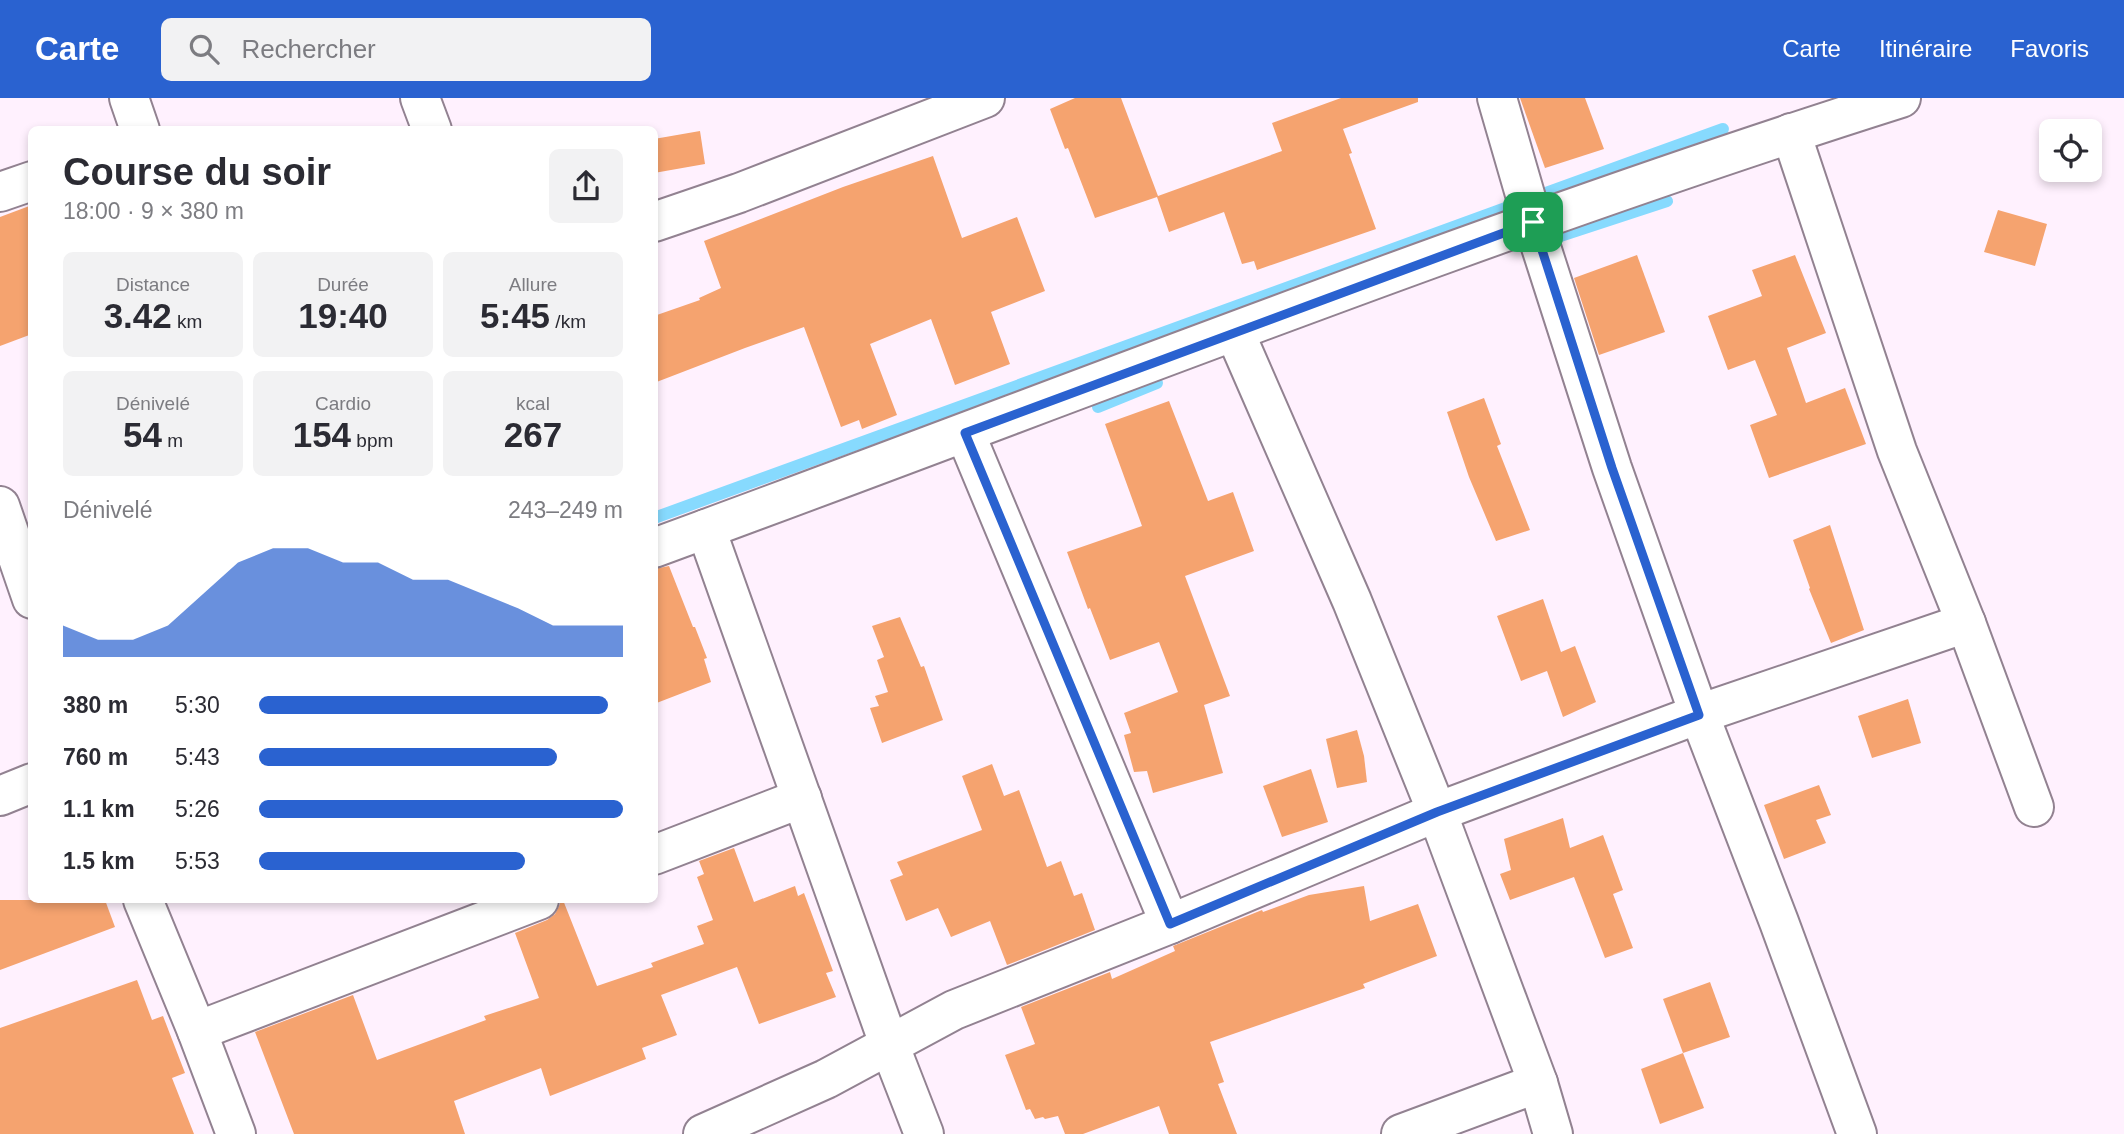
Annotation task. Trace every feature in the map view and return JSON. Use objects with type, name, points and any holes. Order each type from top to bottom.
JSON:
[{"type":"street","points":[[129,98],[139,126]]},
{"type":"street","points":[[420,98],[430,126]]},
{"type":"street","points":[[658,221],[739,193],[985,98]]},
{"type":"street","points":[[1497,98],[1533,222],[1612,468],[1699,715],[1857,1134]]},
{"type":"street","points":[[658,547],[1533,222],[1901,98]]},
{"type":"street","points":[[1791,133],[1897,451],[1966,622],[2034,807]]},
{"type":"street","points":[[0,192],[28,182]]},
{"type":"street","points":[[1235,333],[1352,601],[1437,812],[1538,1083],[1553,1134]]},
{"type":"street","points":[[965,433],[1170,924]]},
{"type":"street","points":[[0,506],[28,587]]},
{"type":"street","points":[[706,529],[888,1044],[924,1134]]},
{"type":"street","points":[[703,1134],[826,1079],[954,1010],[1170,924],[1437,812],[1699,715],[1966,622]]},
{"type":"street","points":[[0,796],[28,785]]},
{"type":"street","points":[[658,853],[802,798]]},
{"type":"street","points":[[144,903],[236,1134]]},
{"type":"street","points":[[197,1031],[531,903]]},
{"type":"street","points":[[1401,1134],[1538,1083]]},
{"type":"building","points":[[1075,98],[1121,98],[1158,196],[1282,151],[1272,123],[1341,98],[1418,98],[1418,102],[1343,129],[1352,153],[1349,154],[1376,229],[1257,270],[1254,261],[1242,264],[1224,212],[1169,232],[1157,197],[1095,218],[1050,109]]},
{"type":"building","points":[[1520,98],[1585,98],[1604,149],[1545,168]]},
{"type":"building","points":[[700,131],[705,164],[658,172],[658,138]]},
{"type":"building","points":[[933,156],[962,238],[1017,217],[1045,291],[991,312],[1010,364],[955,385],[931,319],[870,344],[897,415],[862,429],[859,420],[841,427],[804,327],[658,381],[658,315],[700,300],[699,298],[721,288],[704,241],[843,187]]},
{"type":"building","points":[[28,206],[28,336],[0,346],[0,217]]},
{"type":"building","points":[[1998,210],[2047,224],[2035,266],[1984,252]]},
{"type":"building","points":[[1637,255],[1665,332],[1599,355],[1574,278]]},
{"type":"building","points":[[1795,255],[1826,333],[1787,348],[1806,403],[1845,388],[1866,444],[1769,478],[1750,425],[1777,415],[1755,360],[1728,370],[1708,316],[1762,296],[1752,270]]},
{"type":"building","points":[[1484,398],[1501,444],[1497,446],[1530,530],[1496,541],[1469,477],[1447,412]]},
{"type":"building","points":[[1169,401],[1208,501],[1233,492],[1254,551],[1185,576],[1230,696],[1204,705],[1223,773],[1153,793],[1147,771],[1134,772],[1124,735],[1131,733],[1124,713],[1178,692],[1159,642],[1110,660],[1067,552],[1142,526],[1105,424]]},
{"type":"building","points":[[1830,525],[1864,630],[1831,643],[1793,540]]},
{"type":"building","points":[[669,566],[707,658],[704,659],[711,682],[658,702],[658,568]]},
{"type":"building","points":[[1543,599],[1561,652],[1575,646],[1596,702],[1563,717],[1547,671],[1521,681],[1497,616]]},
{"type":"building","points":[[900,617],[921,667],[924,666],[943,720],[882,743],[870,708],[879,706],[875,696],[888,692],[877,660],[884,657],[872,626]]},
{"type":"building","points":[[1908,699],[1921,743],[1872,758],[1858,716]]},
{"type":"building","points":[[1357,730],[1367,782],[1337,788],[1326,739]]},
{"type":"building","points":[[992,764],[1004,796],[1019,790],[1047,867],[1061,861],[1074,896],[1082,893],[1095,930],[1007,965],[990,921],[951,937],[938,908],[906,921],[890,880],[903,875],[897,862],[982,830],[962,776]]},
{"type":"building","points":[[1311,769],[1328,822],[1282,837],[1263,786]]},
{"type":"building","points":[[1819,785],[1831,815],[1816,820],[1826,843],[1784,859],[1764,805]]},
{"type":"building","points":[[1563,818],[1570,848],[1603,835],[1623,890],[1613,894],[1633,948],[1605,958],[1574,877],[1510,900],[1500,874],[1511,870],[1504,839]]},
{"type":"building","points":[[734,848],[754,902],[795,886],[798,896],[804,893],[833,971],[826,973],[836,997],[759,1024],[737,967],[661,995],[677,1035],[642,1048],[646,1059],[550,1096],[541,1068],[454,1101],[465,1134],[294,1134],[255,1032],[353,995],[377,1060],[486,1020],[484,1016],[539,998],[515,933],[547,920],[555,914],[560,903],[564,903],[597,986],[653,967],[651,963],[704,944],[697,926],[713,920],[697,877],[704,874],[699,861]]},
{"type":"building","points":[[1364,886],[1370,921],[1418,904],[1437,956],[1363,984],[1365,988],[1210,1042],[1224,1082],[1218,1084],[1237,1134],[1169,1134],[1159,1106],[1083,1134],[1065,1134],[1058,1116],[1035,1119],[1030,1109],[1026,1110],[1005,1055],[1035,1044],[1021,1007],[1110,972],[1112,979],[1175,951],[1173,946],[1262,910],[1263,912],[1309,895]]},
{"type":"building","points":[[0,900],[28,900],[28,903],[106,903],[115,927],[0,970]]},
{"type":"building","points":[[137,980],[152,1020],[163,1016],[185,1073],[172,1078],[194,1134],[0,1134],[0,1028]]},
{"type":"building","points":[[1710,982],[1730,1037],[1683,1053],[1663,999]]},
{"type":"building","points":[[1683,1053],[1704,1108],[1660,1124],[1641,1069]]},
{"type":"waterway","points":[[1535,197],[1723,129]]},
{"type":"waterway","points":[[1545,241],[1667,201]]},
{"type":"waterway","points":[[658,517],[1514,205]]},
{"type":"waterway","points":[[1098,407],[1157,383]]},
{"type":"route","points":[[1533,222],[1612,468],[1699,715],[1437,812],[1170,924],[965,433],[1533,222]]}]
